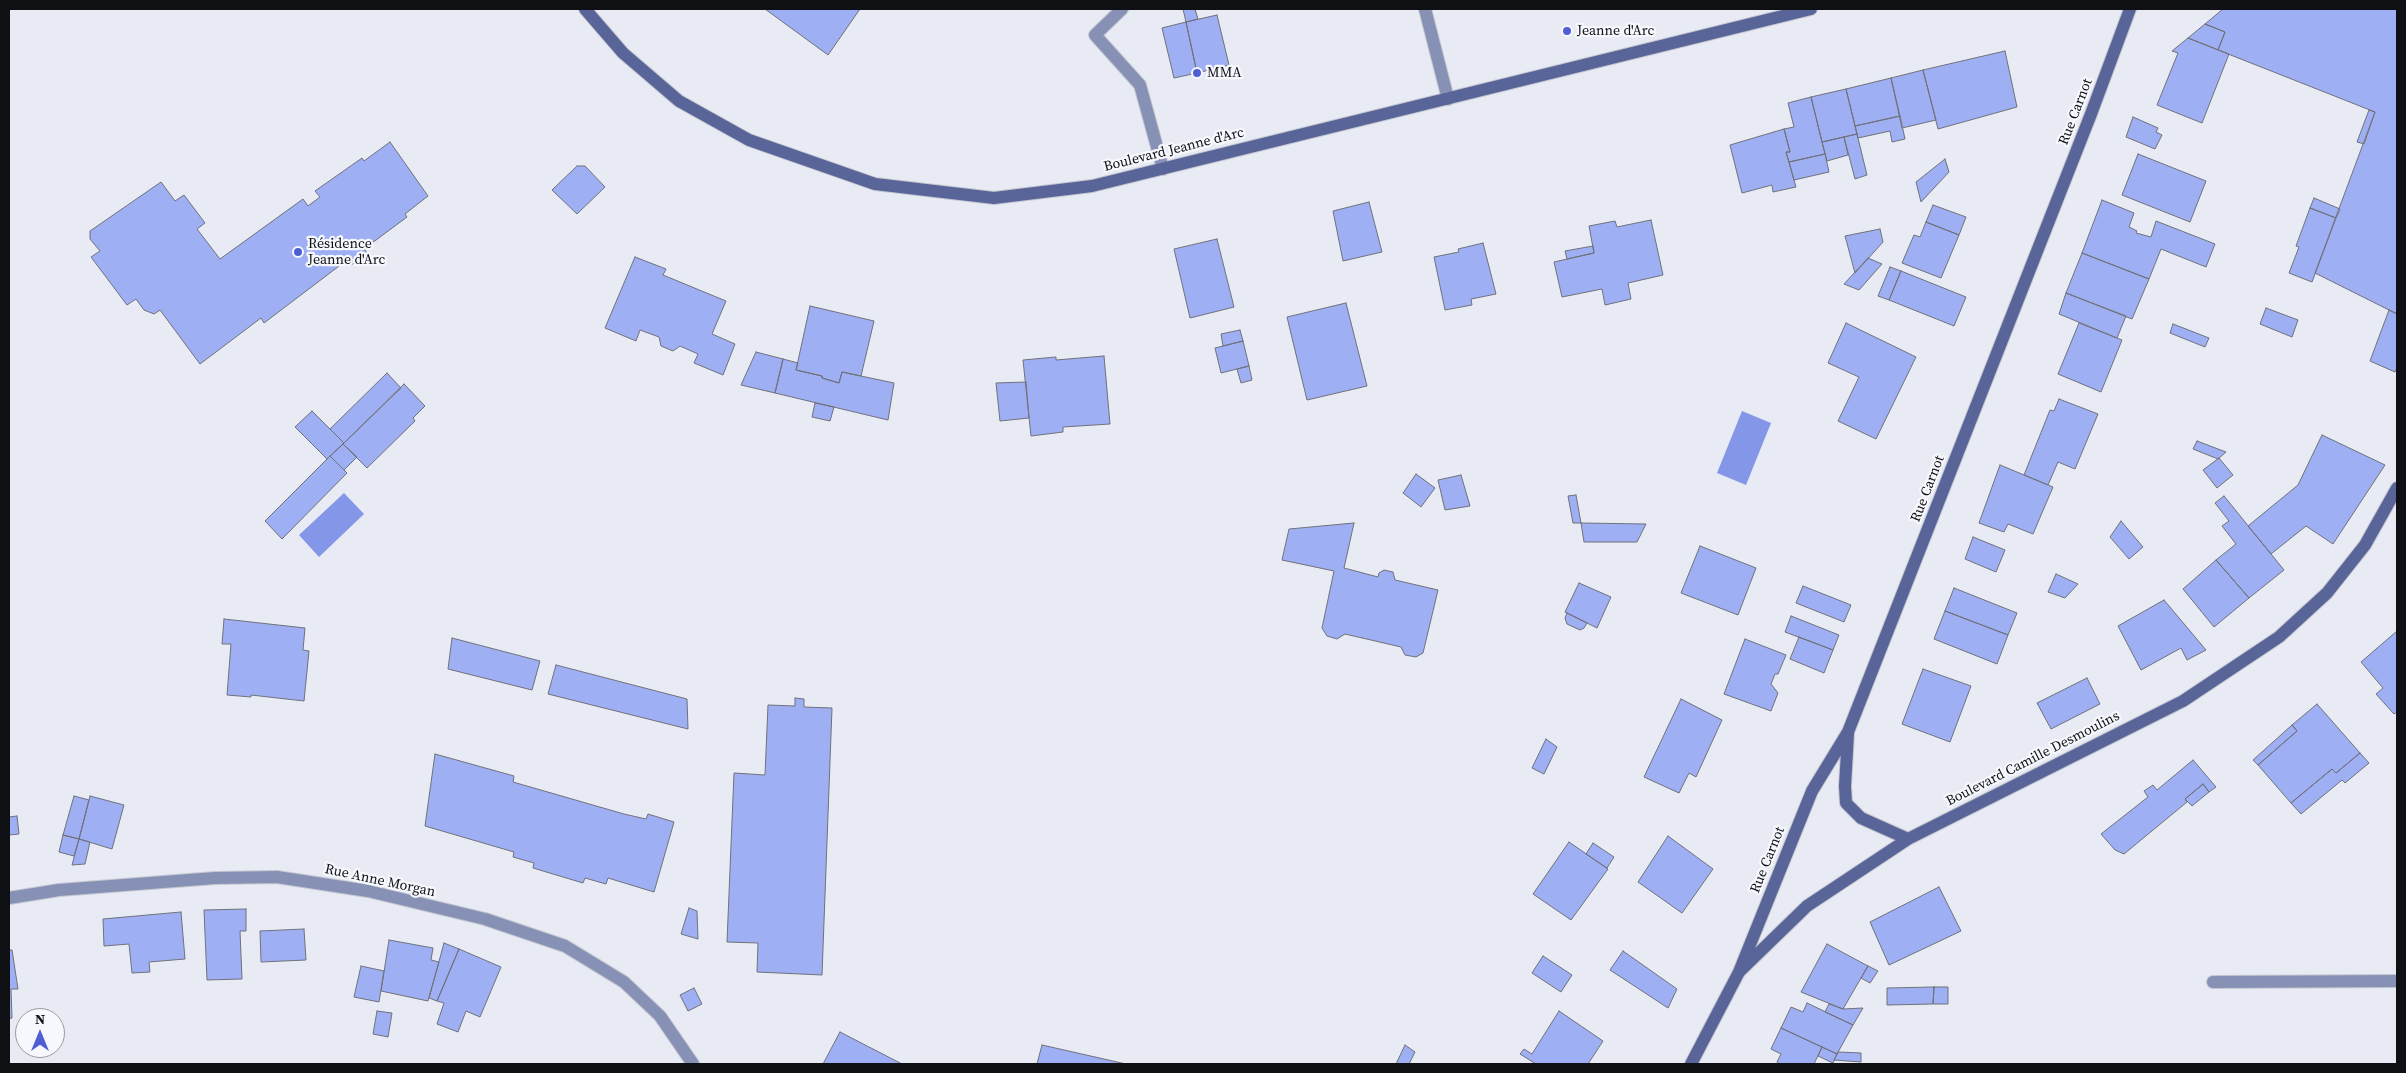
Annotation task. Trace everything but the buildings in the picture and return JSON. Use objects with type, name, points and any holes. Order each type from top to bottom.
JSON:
[{"type":"street","name":"Boulevard Jeanne d'Arc","points":[[585,9],[623,53],[679,101],[749,140],[875,184],[994,198],[1092,186],[1812,9]]},
{"type":"street","points":[[1122,9],[1095,35],[1140,85],[1163,168]]},
{"type":"street","points":[[1425,9],[1448,99]]},
{"type":"street","name":"Rue Carnot","points":[[1739,972],[1812,791],[1848,732],[2091,114],[2130,9]]},
{"type":"street","name":"Boulevard Camille Desmoulins","points":[[1691,1064],[1739,972],[1808,906],[1908,839],[2183,701],[2279,638],[2327,593],[2343,573],[2365,545],[2397,488]]},
{"type":"street","points":[[1848,732],[1846,803],[1861,818],[1908,839]]},
{"type":"street","name":"Rue Anne Morgan","points":[[9,898],[59,890],[176,881],[277,877],[368,892],[485,919],[565,946],[624,982],[660,1016],[693,1064]]},
{"type":"street","points":[[2214,982],[2397,981]]},
{"type":"water","points":[[1742,411],[1771,423],[1746,485],[1717,473]]},
{"type":"water","points":[[344,493],[364,514],[319,557],[299,535]]},
{"type":"place","name":"Jeanne d'Arc","points":[[1567,31]]},
{"type":"place","name":"MMA","points":[[1197,73]]},
{"type":"place","name":"Résidence Jeanne d'Arc","points":[[298,252]]}]
